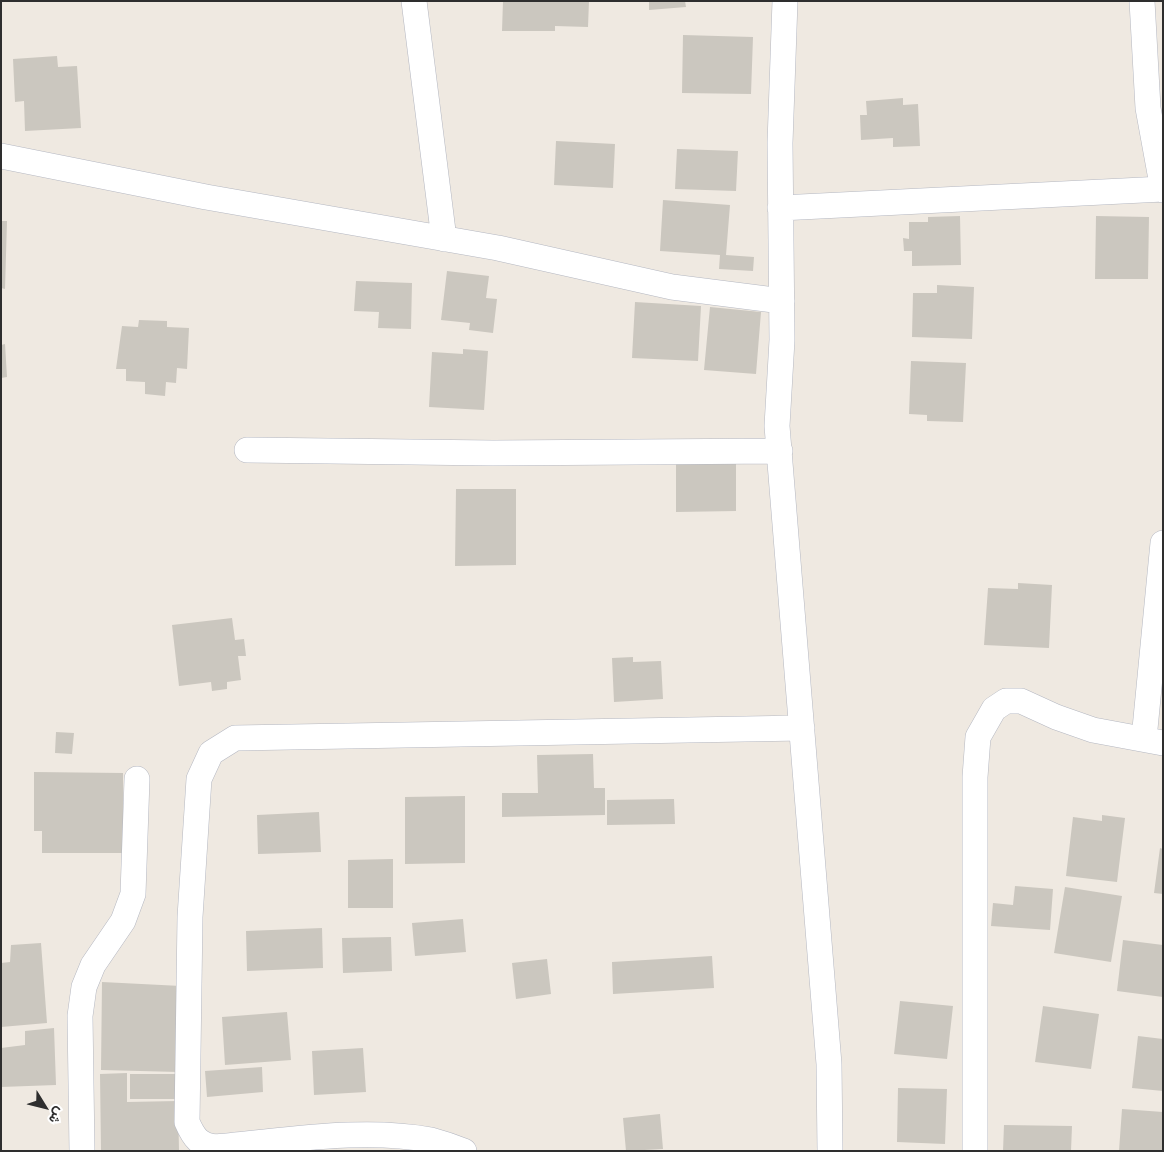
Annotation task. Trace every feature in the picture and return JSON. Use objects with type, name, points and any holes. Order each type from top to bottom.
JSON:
[{"type":"street","points":[[414,1],[444,239]]},
{"type":"street","points":[[785,1],[780,208],[782,340],[777,426],[829,1064],[830,1151]]},
{"type":"street","points":[[780,208],[1163,189],[1148,108],[1142,1]]},
{"type":"street","points":[[1,156],[206,197],[580,265],[672,288],[782,301]]},
{"type":"street","points":[[248,450],[493,452],[780,451]]},
{"type":"street","points":[[975,1151],[975,787],[978,737],[994,709],[1006,701],[1021,701],[1056,717],[1093,730],[1153,741],[1163,543]]},
{"type":"street","points":[[464,1151],[432,1140],[383,1135],[338,1136],[216,1147],[204,1146],[192,1133],[187,1122],[190,917],[198,779],[212,753],[235,738],[802,728]]},
{"type":"street","points":[[82,1151],[80,1016],[84,987],[93,965],[123,921],[133,894],[137,780]]},
{"type":"building","points":[[503,1],[589,1],[588,27],[555,26],[555,31],[502,31]]},
{"type":"building","points":[[649,1],[685,1],[686,7],[649,10]]},
{"type":"building","points":[[683,35],[753,37],[751,94],[682,93]]},
{"type":"building","points":[[57,56],[58,67],[77,66],[81,128],[25,131],[24,101],[15,102],[13,59]]},
{"type":"building","points":[[903,98],[903,105],[918,104],[920,146],[893,147],[893,138],[861,140],[860,115],[867,115],[866,101]]},
{"type":"building","points":[[556,141],[615,144],[613,188],[554,185]]},
{"type":"building","points":[[677,149],[738,151],[736,191],[675,189]]},
{"type":"building","points":[[663,200],[730,205],[726,255],[754,257],[753,271],[719,269],[720,255],[660,251]]},
{"type":"building","points":[[960,216],[961,265],[912,266],[912,251],[904,251],[903,238],[909,239],[909,222],[928,222],[928,217]]},
{"type":"building","points":[[1096,216],[1149,217],[1148,279],[1095,279]]},
{"type":"building","points":[[1,221],[7,221],[5,289],[1,288]]},
{"type":"building","points":[[447,271],[489,276],[486,298],[497,299],[493,333],[469,330],[470,323],[441,320]]},
{"type":"building","points":[[356,281],[412,283],[411,329],[378,328],[379,312],[354,311]]},
{"type":"building","points":[[937,285],[974,287],[972,339],[912,337],[913,293],[937,293]]},
{"type":"building","points":[[635,302],[701,306],[698,361],[632,358]]},
{"type":"building","points":[[710,307],[761,312],[756,374],[704,370]]},
{"type":"building","points":[[139,320],[167,321],[167,327],[189,328],[187,369],[177,368],[176,383],[166,382],[165,396],[145,394],[145,382],[126,381],[126,369],[116,369],[122,326],[138,327]]},
{"type":"building","points":[[5,344],[7,377],[1,378],[1,345]]},
{"type":"building","points":[[463,349],[488,351],[484,410],[429,407],[432,352],[463,354]]},
{"type":"building","points":[[911,361],[966,363],[963,422],[927,421],[927,415],[909,414]]},
{"type":"building","points":[[736,461],[736,511],[676,512],[676,462]]},
{"type":"building","points":[[456,489],[516,489],[516,565],[455,566]]},
{"type":"building","points":[[1018,583],[1052,585],[1049,648],[984,645],[988,588],[1018,589]]},
{"type":"building","points":[[232,618],[235,640],[244,639],[246,656],[238,656],[241,680],[227,682],[227,689],[212,691],[211,682],[179,686],[172,625]]},
{"type":"building","points":[[633,657],[633,662],[661,661],[663,699],[614,702],[612,658]]},
{"type":"building","points":[[56,732],[74,733],[72,754],[55,753]]},
{"type":"building","points":[[593,754],[594,788],[605,788],[605,815],[502,817],[502,793],[538,793],[537,755]]},
{"type":"building","points":[[34,772],[123,773],[123,853],[42,853],[42,831],[34,831]]},
{"type":"building","points":[[465,796],[465,863],[405,864],[405,797]]},
{"type":"building","points":[[674,799],[675,824],[607,825],[607,800]]},
{"type":"building","points":[[319,812],[321,852],[258,854],[257,815]]},
{"type":"building","points":[[1102,815],[1125,818],[1117,882],[1066,876],[1073,817],[1102,821]]},
{"type":"building","points":[[1160,848],[1163,849],[1163,894],[1154,893]]},
{"type":"building","points":[[393,859],[393,908],[348,908],[348,860]]},
{"type":"building","points":[[1015,886],[1053,889],[1050,930],[991,926],[993,903],[1013,905]]},
{"type":"building","points":[[1065,887],[1122,896],[1111,962],[1054,953]]},
{"type":"building","points":[[463,919],[466,952],[415,956],[412,923]]},
{"type":"building","points":[[322,928],[323,968],[247,971],[246,931]]},
{"type":"building","points":[[391,937],[392,971],[343,973],[342,938]]},
{"type":"building","points":[[1123,940],[1163,945],[1163,997],[1117,991]]},
{"type":"building","points":[[41,943],[47,1023],[1,1027],[1,963],[10,962],[11,945]]},
{"type":"building","points":[[712,956],[714,988],[613,994],[612,962]]},
{"type":"building","points":[[547,959],[551,994],[516,999],[512,963]]},
{"type":"building","points":[[102,982],[181,986],[179,1072],[101,1070]]},
{"type":"building","points":[[900,1001],[953,1006],[947,1059],[894,1054]]},
{"type":"building","points":[[1043,1006],[1099,1014],[1091,1069],[1035,1062]]},
{"type":"building","points":[[287,1012],[291,1060],[225,1065],[222,1017]]},
{"type":"building","points":[[54,1028],[56,1085],[1,1087],[1,1048],[25,1045],[25,1031]]},
{"type":"building","points":[[1138,1036],[1163,1039],[1163,1091],[1132,1088]]},
{"type":"building","points":[[363,1048],[366,1092],[314,1095],[312,1051]]},
{"type":"building","points":[[262,1067],[263,1092],[207,1097],[205,1071]]},
{"type":"building","points":[[127,1073],[127,1102],[178,1101],[179,1151],[101,1151],[100,1074]]},
{"type":"building","points":[[130,1074],[180,1074],[180,1099],[130,1099]]},
{"type":"building","points":[[898,1088],[947,1089],[945,1144],[897,1142]]},
{"type":"building","points":[[1122,1109],[1163,1112],[1163,1151],[1119,1151]]},
{"type":"building","points":[[660,1114],[663,1149],[626,1151],[623,1118]]},
{"type":"building","points":[[1004,1125],[1072,1126],[1071,1151],[1003,1151]]}]
